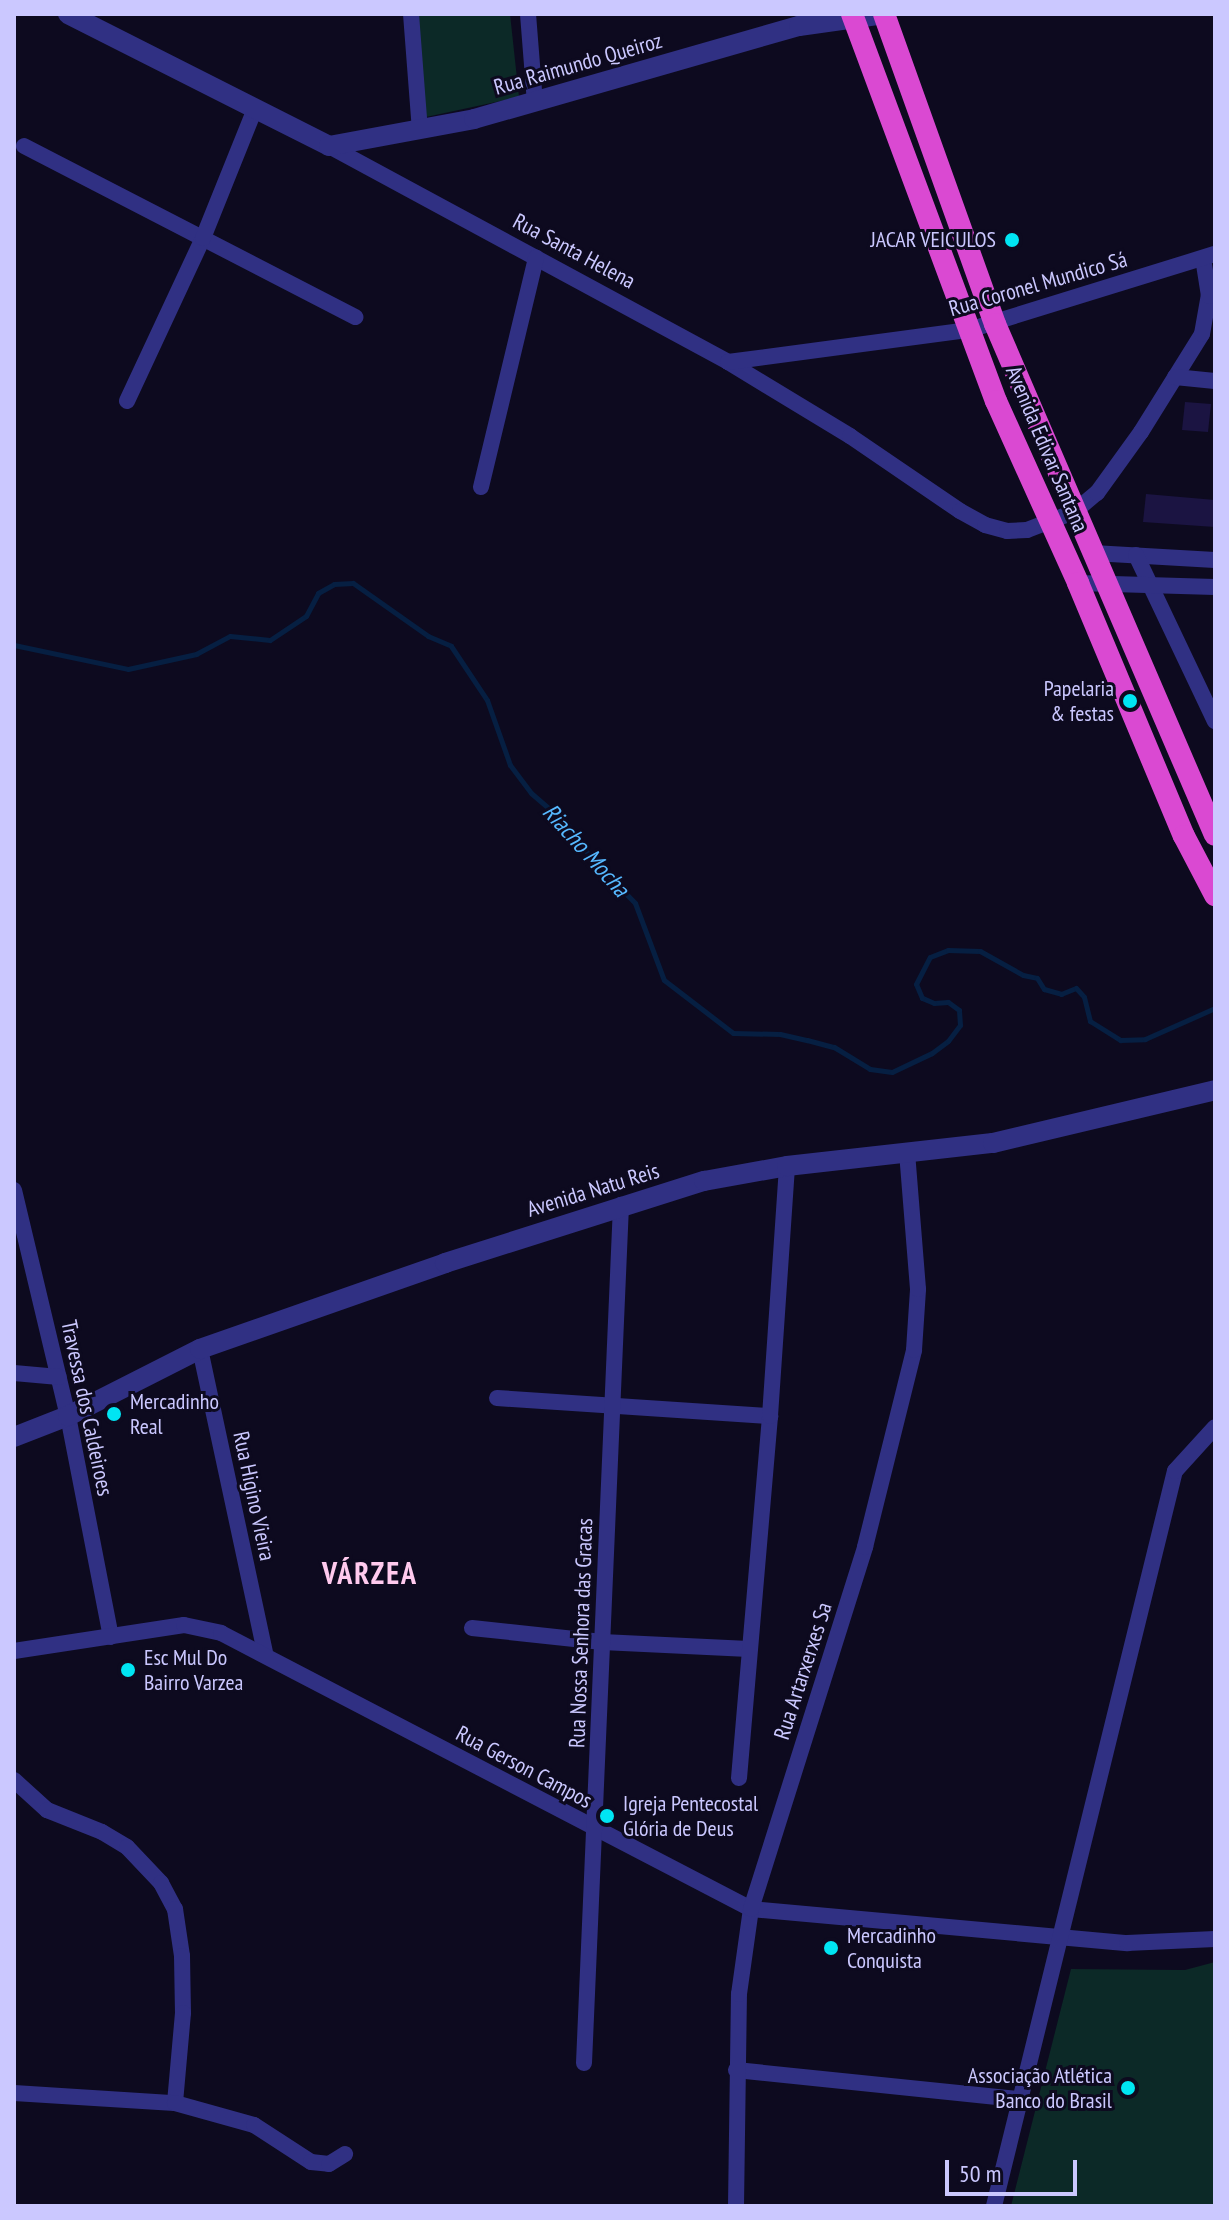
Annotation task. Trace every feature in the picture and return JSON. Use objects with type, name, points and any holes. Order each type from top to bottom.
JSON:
[{"type":"highway","name":"Avenida Edivar Santana","points":[[884,14],[995,324],[1215,835]]},
{"type":"highway","name":"Avenida Edivar Santana","points":[[852,16],[969,330],[1184,836],[1215,895]]},
{"type":"street","name":"Rua Santa Helena","points":[[68,14],[254,111],[329,146],[728,362],[850,436],[985,525],[1007,531],[1027,530],[1074,512],[1097,493],[1111,474],[1202,334],[1207,312],[1209,256]]},
{"type":"street","points":[[411,14],[420,130]]},
{"type":"street","points":[[528,14],[535,102]]},
{"type":"street","name":"Rua Raimundo Queiroz","points":[[329,146],[420,130],[535,102],[799,26],[852,16],[884,14]]},
{"type":"street","points":[[127,401],[203,238],[254,111]]},
{"type":"street","points":[[24,146],[355,317]]},
{"type":"street","name":"Rua Coronel Mundico Sá","points":[[728,362],[969,330],[1209,256]]},
{"type":"street","points":[[481,487],[536,258]]},
{"type":"street","points":[[1175,377],[1215,381]]},
{"type":"street","points":[[1093,553],[1215,560]]},
{"type":"street","points":[[1136,555],[1215,721]]},
{"type":"street","points":[[1078,583],[1106,581],[1215,587]]},
{"type":"street","name":"Avenida Natu Reis","points":[[14,1437],[68,1416],[200,1349],[621,1205],[704,1181],[787,1166],[1026,1136],[1215,1090]]},
{"type":"street","name":"Rua Artarxerxes Sa","points":[[736,2206],[739,1994],[751,1909],[861,1561],[914,1350],[918,1289],[907,1151]]},
{"type":"street","points":[[739,1778],[770,1416],[787,1166]]},
{"type":"street","name":"Travessa dos Caldeiroes","points":[[14,1190],[68,1416],[111,1637]]},
{"type":"street","name":"Rua Nossa Senhora das Gracas","points":[[584,2063],[621,1205]]},
{"type":"street","name":"Rua Higino Vieira","points":[[200,1349],[265,1653]]},
{"type":"street","points":[[14,1373],[59,1377]]},
{"type":"street","points":[[497,1398],[612,1403],[770,1416]]},
{"type":"street","points":[[994,2206],[1175,1471],[1215,1427]]},
{"type":"street","name":"Rua Gerson Campos","points":[[14,1651],[184,1625],[221,1633],[265,1653],[595,1830],[751,1909],[1059,1937],[1165,1943],[1215,1939]]},
{"type":"street","points":[[472,1628],[602,1642],[749,1649]]},
{"type":"street","points":[[14,1780],[47,1810],[102,1832],[127,1847],[161,1883],[175,1909],[182,1956],[183,2013],[175,2103]]},
{"type":"street","points":[[736,2070],[1019,2099]]},
{"type":"street","points":[[14,2093],[175,2103],[254,2125],[311,2162],[329,2164],[345,2154]]},
{"type":"green space","points":[[418,14],[510,14],[519,97],[426,117]]},
{"type":"green space","name":"Associação Atlética Banco do Brasil","points":[[1215,1962],[1215,2206],[1011,2206],[1071,1969],[1185,1970]]},
{"type":"building","points":[[1185,402],[1211,404],[1208,432],[1182,430]]},
{"type":"building","points":[[1146,494],[1215,500],[1215,527],[1143,522]]},
{"type":"waterway","name":"Riacho Mocha","points":[[14,645],[128,669],[196,654],[230,636],[270,640],[306,616],[318,593],[334,584],[353,583],[428,636],[451,646],[487,700],[510,765],[531,793],[567,824],[591,858],[635,903],[664,980],[733,1033],[780,1034],[807,1040],[834,1047],[870,1069],[892,1072],[932,1053],[948,1041],[960,1025],[959,1010],[948,1002],[934,1003],[922,998],[916,984],[930,957],[948,950],[980,951],[1023,975],[1037,978],[1044,989],[1061,994],[1076,988],[1084,997],[1090,1021],[1120,1040],[1145,1039],[1215,1008]]},
{"type":"place","name":"JACAR VEICULOS","points":[[1012,240]]},
{"type":"place","name":"Papelaria & festas","points":[[1130,701]]},
{"type":"place","name":"Mercadinho Real","points":[[114,1414]]},
{"type":"place","name":"Esc Mul Do Bairro Varzea","points":[[128,1670]]},
{"type":"place","name":"Igreja Pentecostal Glória de Deus","points":[[607,1816]]},
{"type":"place","name":"Mercadinho Conquista","points":[[831,1948]]},
{"type":"place","name":"Associação Atlética Banco do Brasil","points":[[1128,2088]]},
{"type":"district","name":"VÁRZEA","points":[[370,1573]]}]
